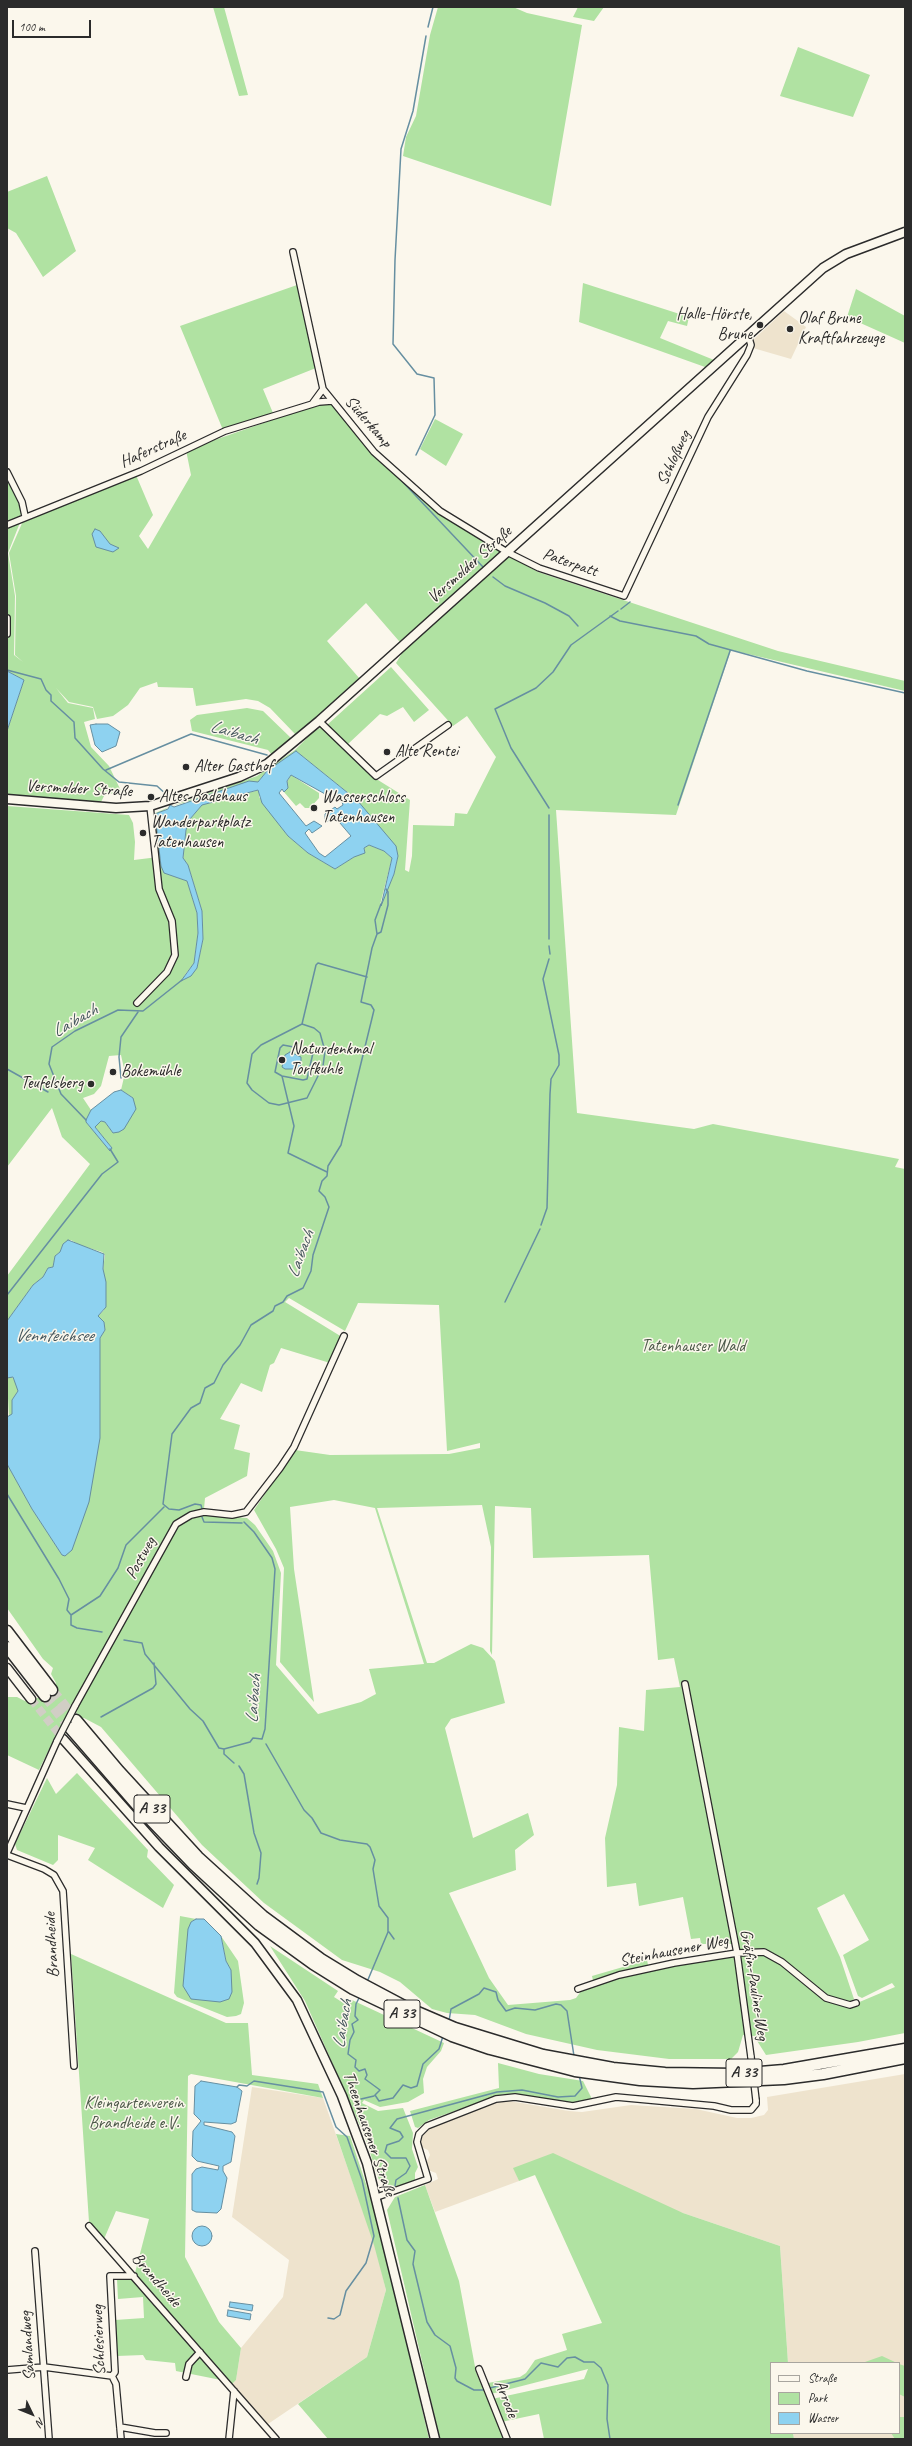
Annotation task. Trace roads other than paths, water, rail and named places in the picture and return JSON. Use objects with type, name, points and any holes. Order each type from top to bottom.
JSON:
[{"type":"highway","points":[[7,1631],[48,1693],[7,1647]]},
{"type":"highway","name":"A 33","points":[[72,1723],[146,1803],[234,1892],[291,1938],[355,1985],[453,2032],[513,2047],[578,2067],[647,2081],[740,2082],[823,2074],[905,2058]]},
{"type":"highway","name":"A 33","points":[[578,2067],[664,2073],[736,2074],[820,2066],[905,2049]]},
{"type":"main road","name":"Versmolder Straße","points":[[7,799],[116,808],[150,806],[199,792],[253,772],[279,754],[318,720],[508,552],[748,335],[835,260],[905,232]]},
{"type":"main road","points":[[7,1668],[31,1699]]},
{"type":"main road","name":"Theenhausener Straße","points":[[60,1740],[154,1842],[254,1943],[289,1988],[314,2033],[342,2096],[367,2164],[377,2197],[435,2439]]},
{"type":"street","name":"Süderkamp","points":[[293,252],[324,389],[356,426],[374,452],[411,487],[440,511],[508,552]]},
{"type":"street","name":"Schloßweg","points":[[624,596],[708,418],[752,345],[748,335]]},
{"type":"street","points":[[312,404],[324,389]]},
{"type":"street","name":"Haferstraße","points":[[7,524],[141,471],[225,431],[312,404],[332,400]]},
{"type":"street","points":[[7,472],[22,502],[25,516]]},
{"type":"street","name":"Paterpatt","points":[[508,552],[539,568],[624,596]]},
{"type":"street","points":[[7,618],[7,634]]},
{"type":"street","points":[[318,720],[376,776],[448,725]]},
{"type":"street","points":[[137,1003],[167,972],[175,955],[172,921],[159,889],[150,806]]},
{"type":"street","name":"Postweg","points":[[7,1854],[26,1808],[60,1740],[75,1706],[176,1524],[191,1515],[204,1512],[242,1514],[251,1508],[294,1447],[344,1336]]},
{"type":"street","name":"Gräfin-Pauline-Weg","points":[[377,2197],[428,2180],[417,2142],[419,2134],[427,2126],[496,2099],[515,2097],[573,2106],[616,2097],[714,2106],[731,2110],[751,2110],[754,2108],[756,2100],[736,1953],[685,1684]]},
{"type":"street","points":[[7,1804],[26,1808]]},
{"type":"street","name":"Brandheide","points":[[7,1854],[44,1869],[54,1875],[63,1891],[74,2066]]},
{"type":"street","name":"Steinhausener Weg","points":[[578,1989],[619,1975],[736,1953],[764,1952],[782,1962],[826,1998],[850,2005],[856,2003]]},
{"type":"street","name":"Brandheide","points":[[89,2226],[276,2439]]},
{"type":"street","name":"Samlandweg","points":[[35,2251],[49,2439]]},
{"type":"street","name":"Schlesierweg","points":[[121,2439],[116,2384],[112,2376],[115,2372],[110,2276],[134,2276]]},
{"type":"street","points":[[186,2376],[189,2364],[200,2352]]},
{"type":"street","points":[[7,2370],[44,2367],[112,2376]]},
{"type":"street","name":"Arrode","points":[[479,2369],[507,2439]]},
{"type":"street","points":[[228,2439],[234,2391]]},
{"type":"street","points":[[120,2427],[155,2433],[166,2433]]},
{"type":"water","points":[[95,529],[100,531],[110,544],[119,548],[113,552],[96,547],[92,534]]},
{"type":"water","points":[[7,671],[24,680],[7,731]]},
{"type":"water","points":[[108,724],[120,732],[116,746],[102,752],[95,745],[90,725]]},
{"type":"water","points":[[296,751],[348,793],[339,799],[338,797],[334,799],[291,775],[287,781],[288,788],[284,792],[282,789],[279,793],[306,826],[314,821],[322,826],[312,833],[309,829],[305,833],[319,853],[325,857],[351,836],[334,816],[327,822],[325,819],[325,814],[335,807],[337,809],[343,805],[342,802],[350,797],[357,800],[396,846],[398,856],[394,874],[381,906],[392,858],[384,851],[369,845],[364,848],[365,853],[354,857],[335,869],[308,853],[288,836],[262,803],[258,790],[202,805],[190,819],[186,830],[183,858],[188,865],[202,911],[203,939],[197,968],[191,976],[181,981],[194,963],[198,933],[197,913],[187,881],[164,873],[161,866],[155,814],[168,809],[170,805],[174,807],[249,781],[258,782],[267,771]]},
{"type":"water","points":[[290,1052],[301,1057],[301,1065],[297,1069],[285,1069],[282,1067],[285,1055]]},
{"type":"water","points":[[121,1090],[133,1098],[136,1109],[124,1129],[113,1133],[105,1122],[101,1121],[95,1127],[112,1148],[110,1151],[86,1122],[86,1120],[91,1110],[114,1092]]},
{"type":"water","name":"Vennteichsee","points":[[68,1240],[104,1254],[103,1269],[106,1282],[106,1307],[98,1316],[104,1322],[105,1330],[100,1338],[100,1438],[89,1502],[72,1550],[65,1556],[62,1555],[32,1509],[7,1464],[7,1417],[12,1414],[12,1400],[18,1391],[13,1377],[7,1378],[7,1321],[33,1285],[43,1277],[48,1268],[53,1267],[55,1256],[60,1252],[63,1244]]},
{"type":"water","points":[[196,1919],[204,1919],[221,1936],[226,1961],[231,1970],[232,1992],[229,1999],[220,2002],[191,1999],[183,1986],[188,1929],[191,1922]]},
{"type":"water","points":[[201,2081],[237,2087],[242,2091],[236,2122],[231,2124],[204,2122],[204,2125],[232,2132],[235,2136],[231,2162],[223,2166],[223,2171],[227,2178],[221,2209],[217,2213],[196,2212],[192,2210],[192,2174],[196,2169],[202,2167],[218,2170],[219,2166],[197,2161],[192,2156],[193,2131],[201,2121],[194,2114],[195,2086]]},
{"type":"water","points":[[202,2226],[209,2229],[212,2236],[209,2243],[202,2246],[195,2243],[192,2236],[195,2229]]},
{"type":"water","points":[[230,2302],[253,2305],[252,2311],[229,2307]]},
{"type":"water","points":[[228,2310],[251,2314],[250,2320],[227,2316]]},
{"type":"waterway","points":[[428,27],[433,7]]},
{"type":"waterway","points":[[416,455],[435,415],[434,378],[417,374],[393,344],[395,260],[401,149],[413,111],[426,36]]},
{"type":"waterway","points":[[399,478],[483,567]]},
{"type":"waterway","points":[[493,577],[505,586],[545,603],[569,616],[578,626]]},
{"type":"waterway","points":[[621,609],[630,602]]},
{"type":"waterway","points":[[549,808],[511,748],[495,709],[536,688],[553,672],[571,645],[618,611]]},
{"type":"waterway","points":[[610,616],[620,621],[696,636],[709,644],[807,671],[905,693]]},
{"type":"waterway","points":[[678,805],[730,651]]},
{"type":"waterway","name":"Laibach","points":[[7,670],[41,679],[46,690],[51,695],[51,701],[74,722],[75,738],[103,769],[119,782],[157,786],[168,796]]},
{"type":"waterway","name":"Laibach","points":[[106,770],[191,734],[267,755]]},
{"type":"waterway","points":[[549,815],[549,939]]},
{"type":"waterway","name":"Laibach","points":[[377,934],[381,932],[388,905],[388,892],[386,889]]},
{"type":"waterway","name":"Laibach","points":[[202,1509],[201,1505],[195,1504],[179,1510],[169,1509],[163,1504],[172,1434],[191,1408],[200,1403],[205,1388],[214,1383],[223,1365],[240,1345],[251,1325],[273,1311],[275,1306],[283,1302],[287,1296],[303,1288],[311,1271],[313,1255],[329,1207],[325,1197],[319,1191],[322,1181],[327,1176],[328,1166],[341,1145],[374,1010],[371,1005],[361,1002],[372,948],[377,934],[375,920],[381,904]]},
{"type":"waterway","points":[[549,946],[550,954]]},
{"type":"waterway","points":[[541,1225],[547,1208],[551,1079],[559,1065],[559,1055],[543,979],[549,959]]},
{"type":"waterway","points":[[302,1024],[314,1028],[320,1033],[325,1051],[323,1066],[307,1098],[279,1105],[269,1103],[252,1090],[247,1083],[252,1054],[261,1045],[302,1024],[316,965],[318,963],[367,977]]},
{"type":"waterway","name":"Laibach","points":[[86,1120],[61,1094],[49,1064],[52,1047],[75,1031],[118,1010],[143,1011],[182,980]]},
{"type":"waterway","points":[[121,1078],[119,1057],[121,1037],[138,1012]]},
{"type":"waterway","points":[[283,1045],[310,1050],[313,1053],[307,1079],[303,1080],[282,1076],[275,1072],[280,1048],[283,1045]]},
{"type":"waterway","points":[[7,1069],[48,1092]]},
{"type":"waterway","points":[[282,1076],[294,1126],[288,1153],[327,1172]]},
{"type":"waterway","name":"Laibach","points":[[7,1295],[102,1174],[118,1162],[110,1149]]},
{"type":"waterway","points":[[505,1302],[540,1229]]},
{"type":"waterway","name":"Laibach","points":[[7,1494],[59,1579],[69,1599],[67,1610],[71,1615],[71,1625],[77,1628],[102,1632]]},
{"type":"waterway","points":[[71,1615],[100,1596],[118,1568],[126,1545],[164,1507]]},
{"type":"waterway","name":"Laibach","points":[[202,1517],[204,1522],[242,1523]]},
{"type":"waterway","name":"Laibach","points":[[124,1640],[142,1643],[145,1654],[190,1709],[203,1721],[219,1748],[224,1749],[250,1742],[253,1738],[262,1739],[265,1729],[275,1569],[272,1558],[254,1532],[244,1522]]},
{"type":"waterway","points":[[101,1717],[153,1688],[156,1684],[154,1663]]},
{"type":"waterway","name":"Laibach","points":[[266,1744],[304,1810],[312,1818],[321,1833],[340,1840],[367,1844],[370,1847],[375,1860],[373,1869],[379,1906],[388,1918],[388,1932],[367,1982]]},
{"type":"waterway","points":[[224,1749],[224,1754],[234,1763]]},
{"type":"waterway","points":[[239,1766],[244,1774],[254,1833],[261,1853],[259,1878],[257,1884]]},
{"type":"waterway","points":[[389,1932],[394,1939]]},
{"type":"waterway","name":"Laibach","points":[[449,2021],[451,2009],[479,1994],[484,1988],[496,1992],[498,2000],[506,2011],[515,2008],[535,2010],[556,2004],[561,2005],[567,2011],[574,2056]]},
{"type":"waterway","name":"Laibach","points":[[360,1996],[356,2004],[355,2016],[358,2020],[352,2024],[354,2032],[350,2040],[348,2054],[356,2060],[355,2067],[359,2071],[365,2069],[367,2075],[365,2079],[380,2090],[375,2095],[379,2101],[393,2098],[403,2085],[411,2088],[417,2086],[423,2064],[439,2049],[443,2036]]},
{"type":"waterway","name":"Laibach","points":[[395,2186],[396,2180],[406,2173],[410,2166],[406,2158],[391,2158],[385,2152],[387,2145],[399,2141],[403,2137],[400,2132],[390,2128],[397,2119],[497,2092],[522,2090],[558,2097],[575,2096],[582,2088],[579,2075]]},
{"type":"waterway","points":[[237,2087],[239,2085],[247,2086],[254,2081],[323,2092],[336,2127],[347,2137],[362,2180],[374,2236],[366,2263],[346,2291],[340,2315],[334,2319],[328,2318]]},
{"type":"waterway","points":[[361,2099],[374,2096]]},
{"type":"waterway","name":"Laibach","points":[[398,2198],[407,2240],[415,2251],[413,2264],[427,2322],[435,2335],[450,2346],[456,2368],[455,2378],[457,2381],[474,2390],[484,2390]]},
{"type":"waterway","name":"Laibach","points":[[490,2388],[525,2379],[541,2363],[558,2367],[567,2358],[575,2357],[584,2362],[594,2362],[601,2368],[608,2385],[607,2419],[610,2439]]},
{"type":"tunnel","points":[[52,1690],[76,1720]]},
{"type":"tunnel","points":[[45,1696],[69,1727]]},
{"type":"tunnel","points":[[31,1699],[63,1739]]},
{"type":"place","name":"Halle-Hörste, Brune","points":[[760,325]]},
{"type":"place","name":"Olaf Brune Kraftfahrzeuge","points":[[790,329]]},
{"type":"place","name":"Alte Rentei","points":[[387,752]]},
{"type":"place","name":"Alter Gasthof","points":[[186,767]]},
{"type":"place","name":"Altes Badehaus","points":[[151,797]]},
{"type":"place","name":"Wasserschloss Tatenhausen","points":[[314,808]]},
{"type":"place","name":"Wanderparkplatz Tatenhausen","points":[[143,833]]},
{"type":"place","name":"Naturdenkmal Torfkuhle","points":[[282,1060]]},
{"type":"place","name":"Bokemühle","points":[[113,1072]]},
{"type":"place","name":"Teufelsberg","points":[[91,1084]]},
{"type":"park label","name":"Tatenhauser Wald","points":[[693,1347]]},
{"type":"park label","name":"Kleingartenverein Brandheide e.V.","points":[[134,2114]]}]
